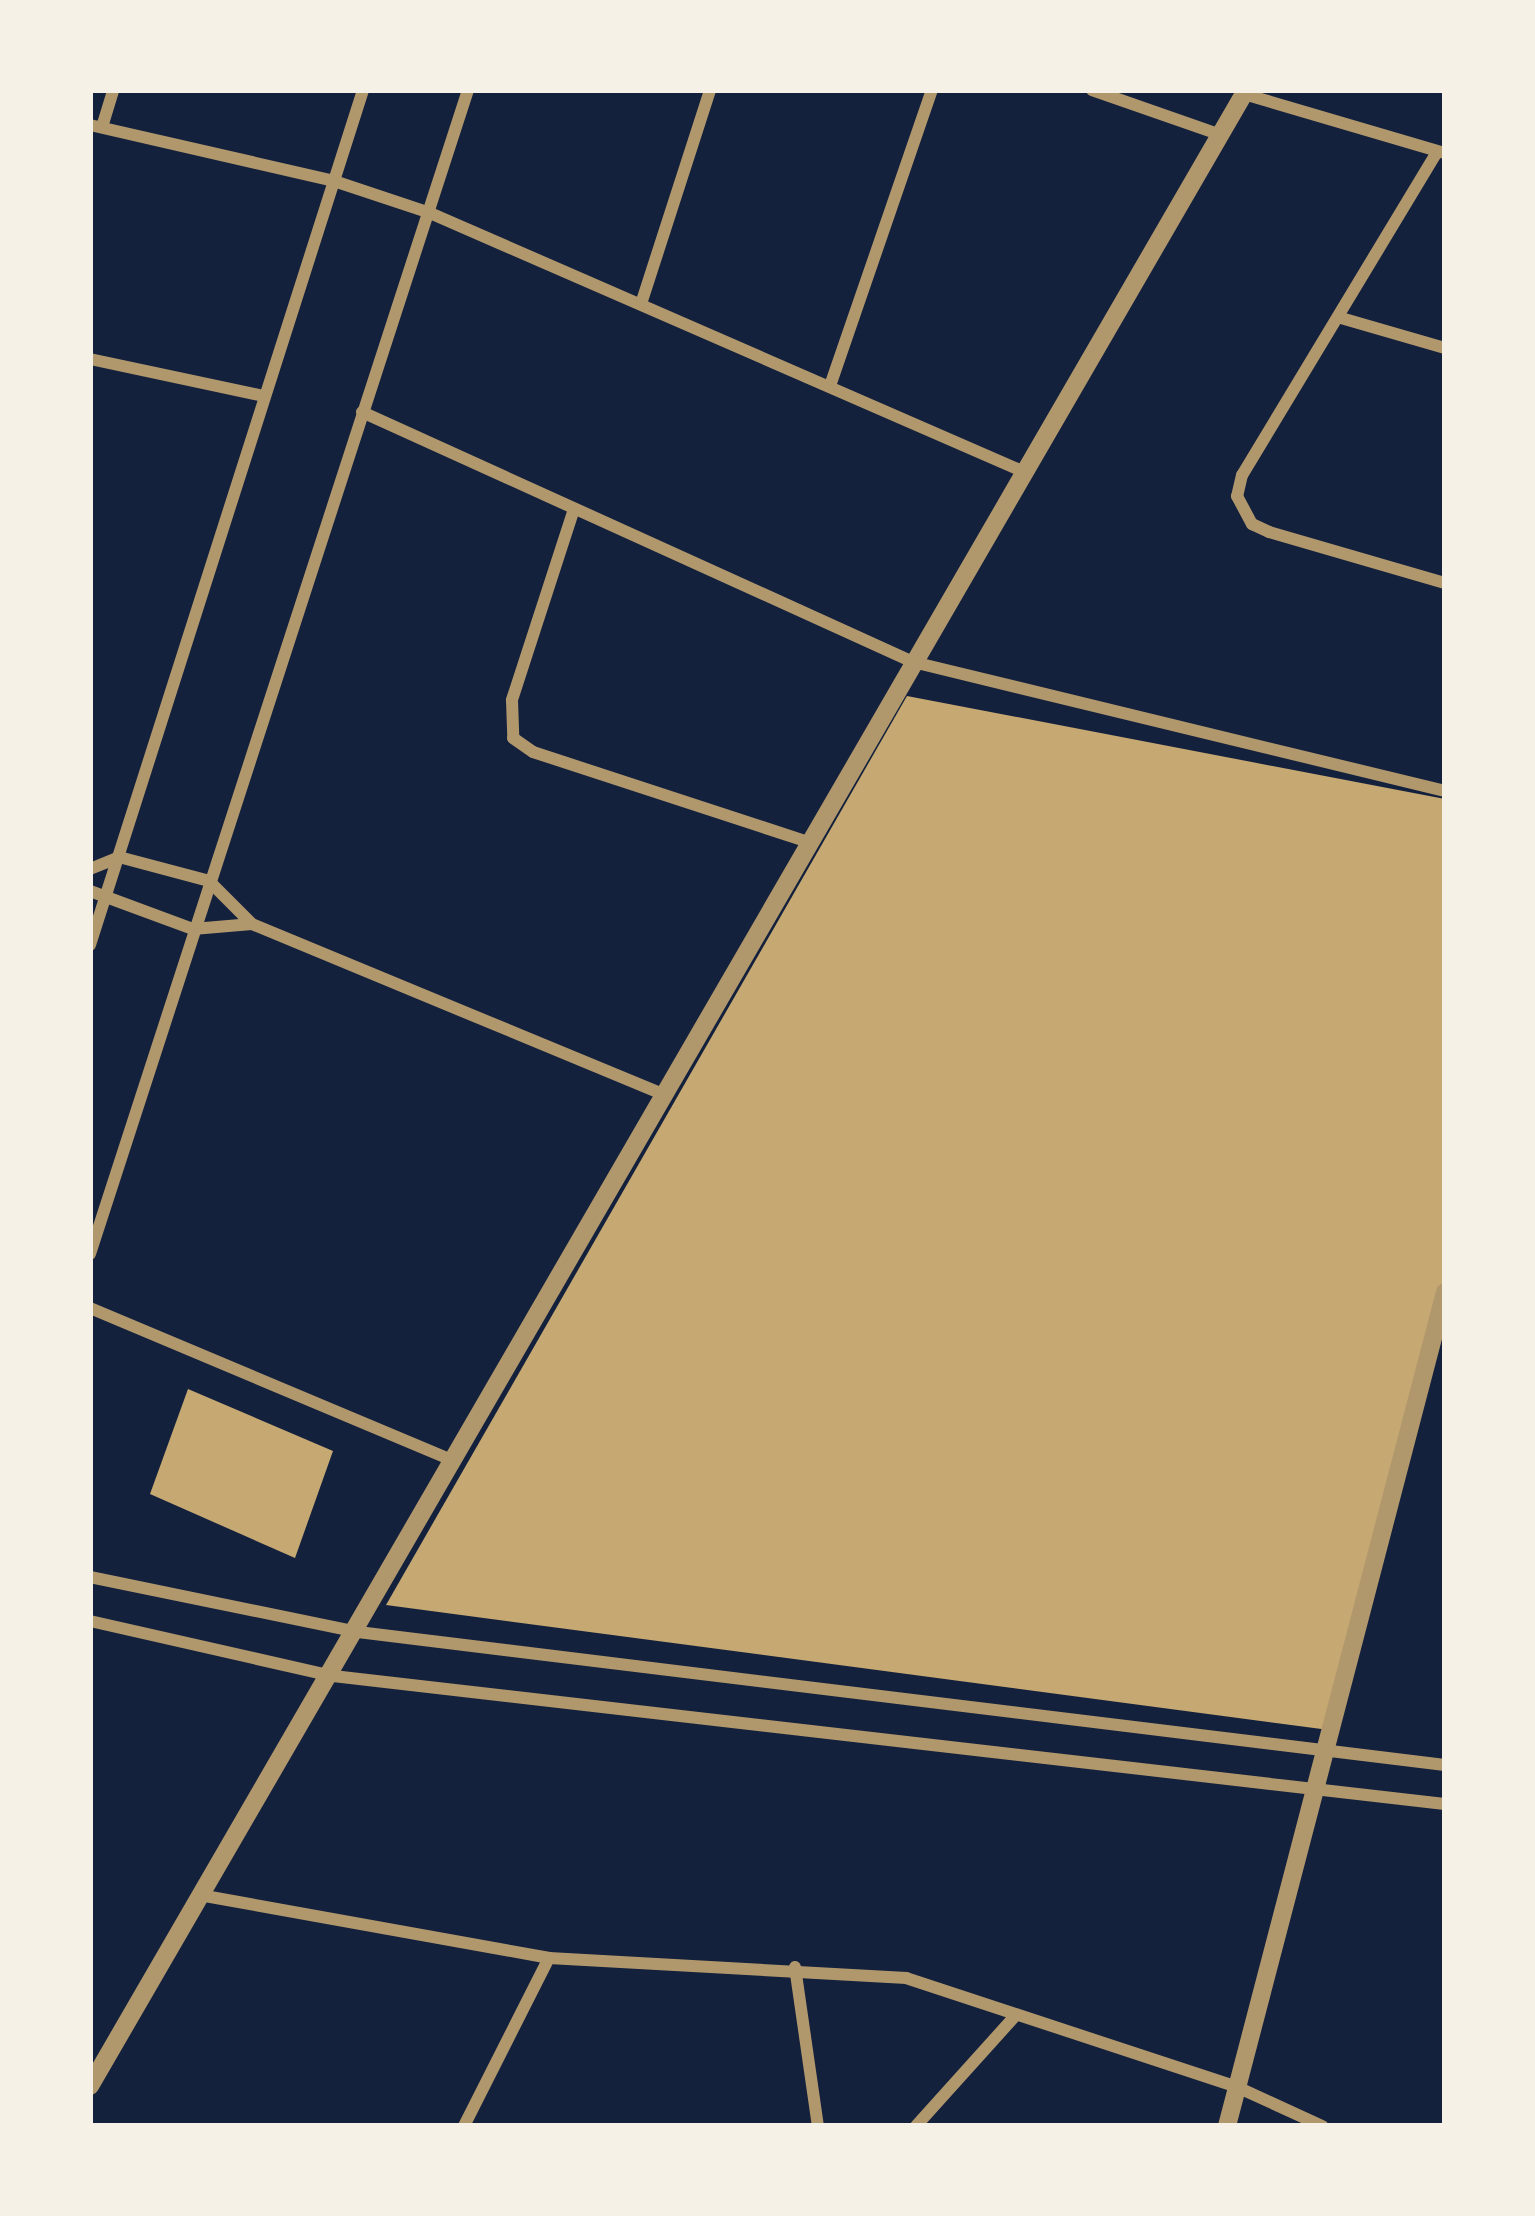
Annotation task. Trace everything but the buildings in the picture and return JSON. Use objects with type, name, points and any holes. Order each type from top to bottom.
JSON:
[{"type":"street","points":[[113,90],[96,126],[334,181],[430,213],[830,383],[1022,471]]},
{"type":"street","points":[[90,945],[363,90]]},
{"type":"street","points":[[90,1254],[468,90]]},
{"type":"street","points":[[641,304],[710,90]]},
{"type":"street","points":[[830,383],[932,90]]},
{"type":"street","points":[[1092,90],[1221,135]]},
{"type":"street","points":[[90,2086],[333,1676],[662,1094],[1245,92],[1441,153],[1242,475],[1242,511],[1252,524],[1298,542],[1445,583]]},
{"type":"street","points":[[1341,318],[1445,348]]},
{"type":"street","points":[[90,359],[264,396]]},
{"type":"street","points":[[362,412],[913,662],[1445,790]]},
{"type":"street","points":[[574,508],[512,700],[513,738],[533,752],[808,842]]},
{"type":"street","points":[[90,869],[119,857],[208,881],[252,924],[662,1094]]},
{"type":"street","points":[[90,891],[104,902],[193,929],[252,924]]},
{"type":"street","points":[[1227,2126],[1445,1292]]},
{"type":"street","points":[[90,1308],[452,1460]]},
{"type":"street","points":[[90,1576],[358,1631],[1445,1765]]},
{"type":"street","points":[[90,1621],[333,1676],[1445,1804]]},
{"type":"street","points":[[205,1896],[549,1958],[795,1967],[906,1978],[1014,2018],[1237,2087],[1322,2126]]},
{"type":"street","points":[[464,2126],[549,1958]]},
{"type":"street","points":[[795,1967],[818,2126]]},
{"type":"street","points":[[916,2126],[1014,2018]]}]
